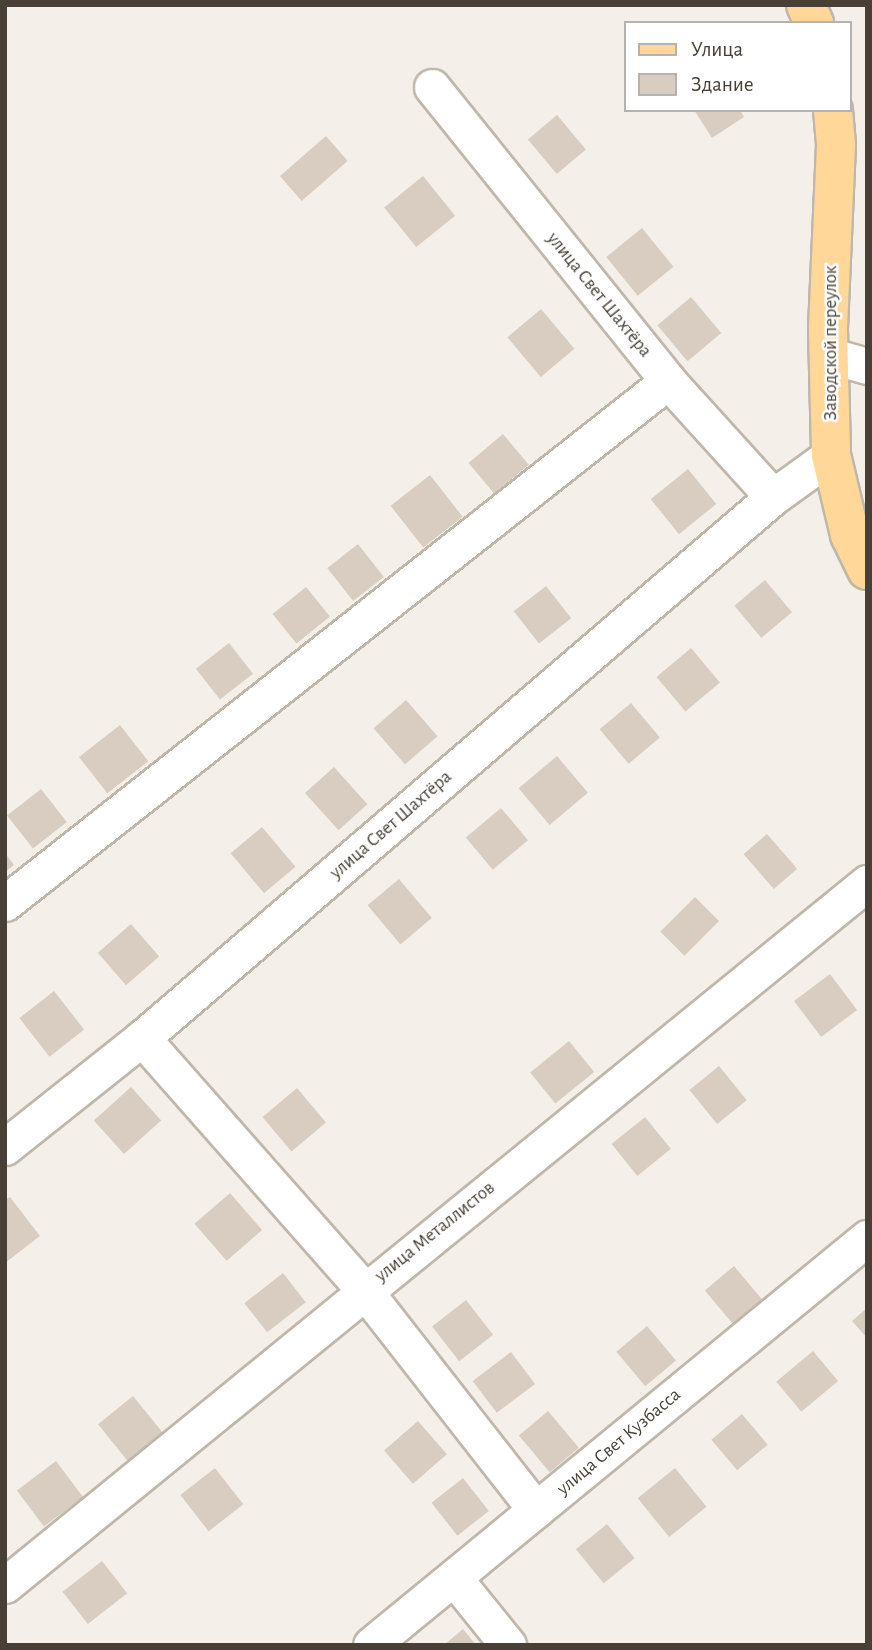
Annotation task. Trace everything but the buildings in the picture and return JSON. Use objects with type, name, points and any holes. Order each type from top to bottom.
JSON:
[{"type":"main road","points":[[806,5],[813,21]]},
{"type":"main road","name":"Заводской переулок","points":[[834,112],[836,145],[828,355],[831,455],[850,535],[867,570]]},
{"type":"street","name":"улица Свет Шахтёра","points":[[432,87],[668,381],[773,497]]},
{"type":"street","points":[[828,355],[867,366]]},
{"type":"street","points":[[5,903],[668,381]]},
{"type":"street","name":"улица Свет Шахтёра","points":[[5,1147],[142,1038],[773,497],[831,455]]},
{"type":"street","name":"улица Металлистов","points":[[5,1585],[363,1290],[867,883]]},
{"type":"street","points":[[142,1038],[363,1290],[536,1510]]},
{"type":"street","name":"улица Свет Кузбасса","points":[[371,1645],[867,1238]]},
{"type":"street","points":[[454,1578],[508,1645]]}]
